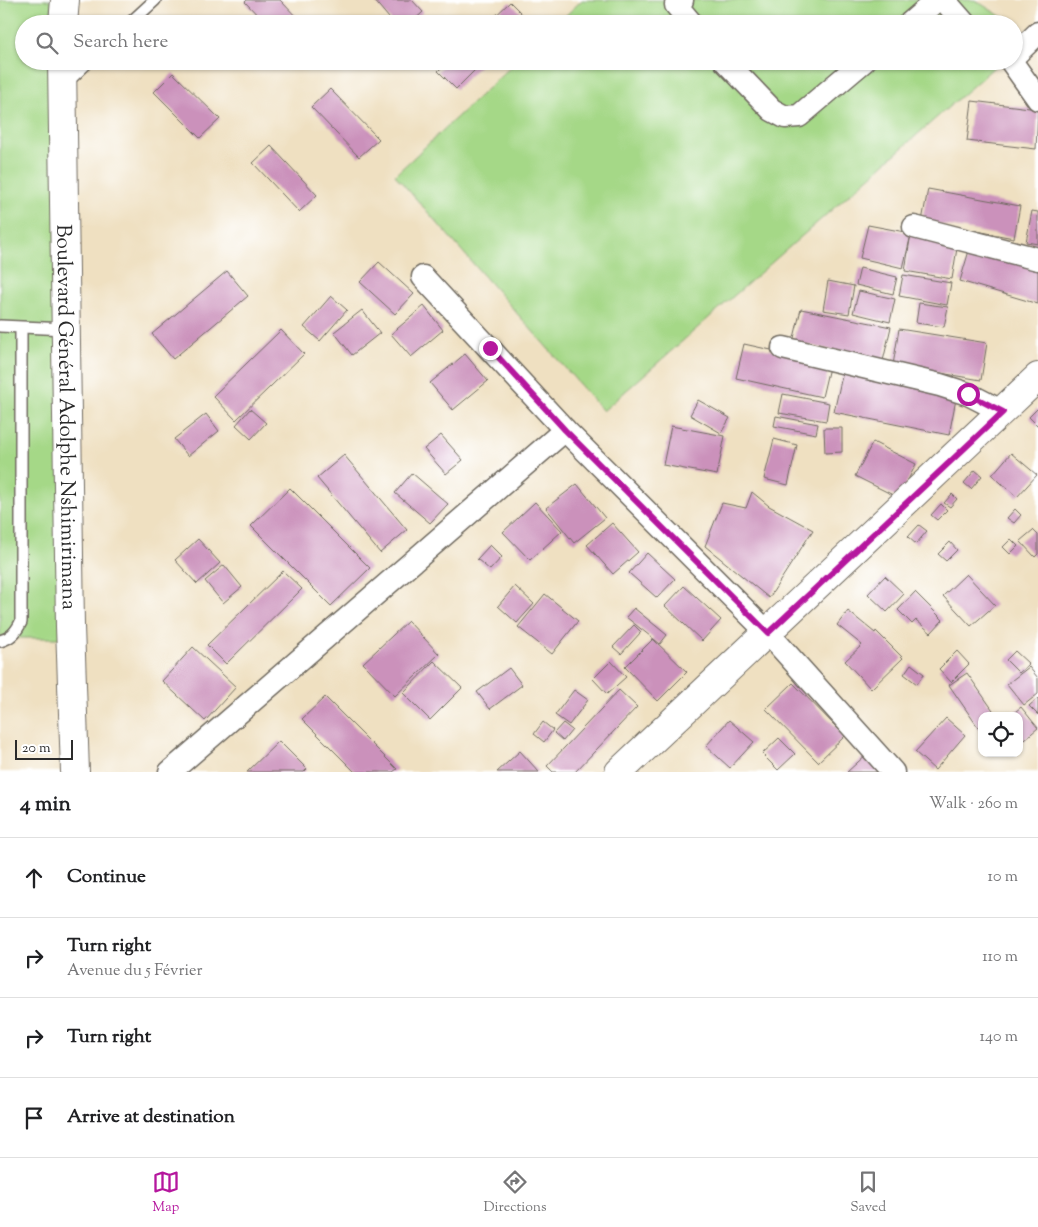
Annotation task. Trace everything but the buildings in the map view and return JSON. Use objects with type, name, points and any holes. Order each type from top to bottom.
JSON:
[{"type":"main road","points":[[64,15],[65,0]]},
{"type":"main road","name":"Boulevard Général Adolphe Nshimirimana","points":[[62,70],[70,626],[75,772]]},
{"type":"main road","points":[[619,772],[1038,378]]},
{"type":"street","points":[[920,15],[937,0]]},
{"type":"street","points":[[944,0],[957,15]]},
{"type":"street","points":[[676,2],[685,15]]},
{"type":"street","points":[[1023,48],[1038,34]]},
{"type":"street","points":[[734,70],[772,110],[785,117],[799,116],[853,70]]},
{"type":"street","points":[[1017,70],[1038,99]]},
{"type":"street","points":[[914,227],[1038,259]]},
{"type":"street","points":[[423,277],[565,430],[768,633],[893,772]]},
{"type":"street","points":[[783,348],[940,384],[968,394],[1003,412]]},
{"type":"street","points":[[170,772],[565,430]]},
{"type":"lane","points":[[139,15],[155,0]]},
{"type":"lane","points":[[61,88],[80,70]]},
{"type":"lane","points":[[0,326],[66,329]]},
{"type":"lane","points":[[0,641],[9,638],[17,630],[21,622],[21,328]]},
{"type":"green space","points":[[0,0],[51,0],[52,15],[15,15],[15,70],[53,70],[71,638],[0,638]]},
{"type":"green space","points":[[582,0],[975,0],[999,15],[566,15]]},
{"type":"green space","points":[[507,70],[991,70],[603,411],[395,175]]},
{"type":"route","points":[[490,348],[565,430],[768,633],[1003,412],[968,394]]}]
